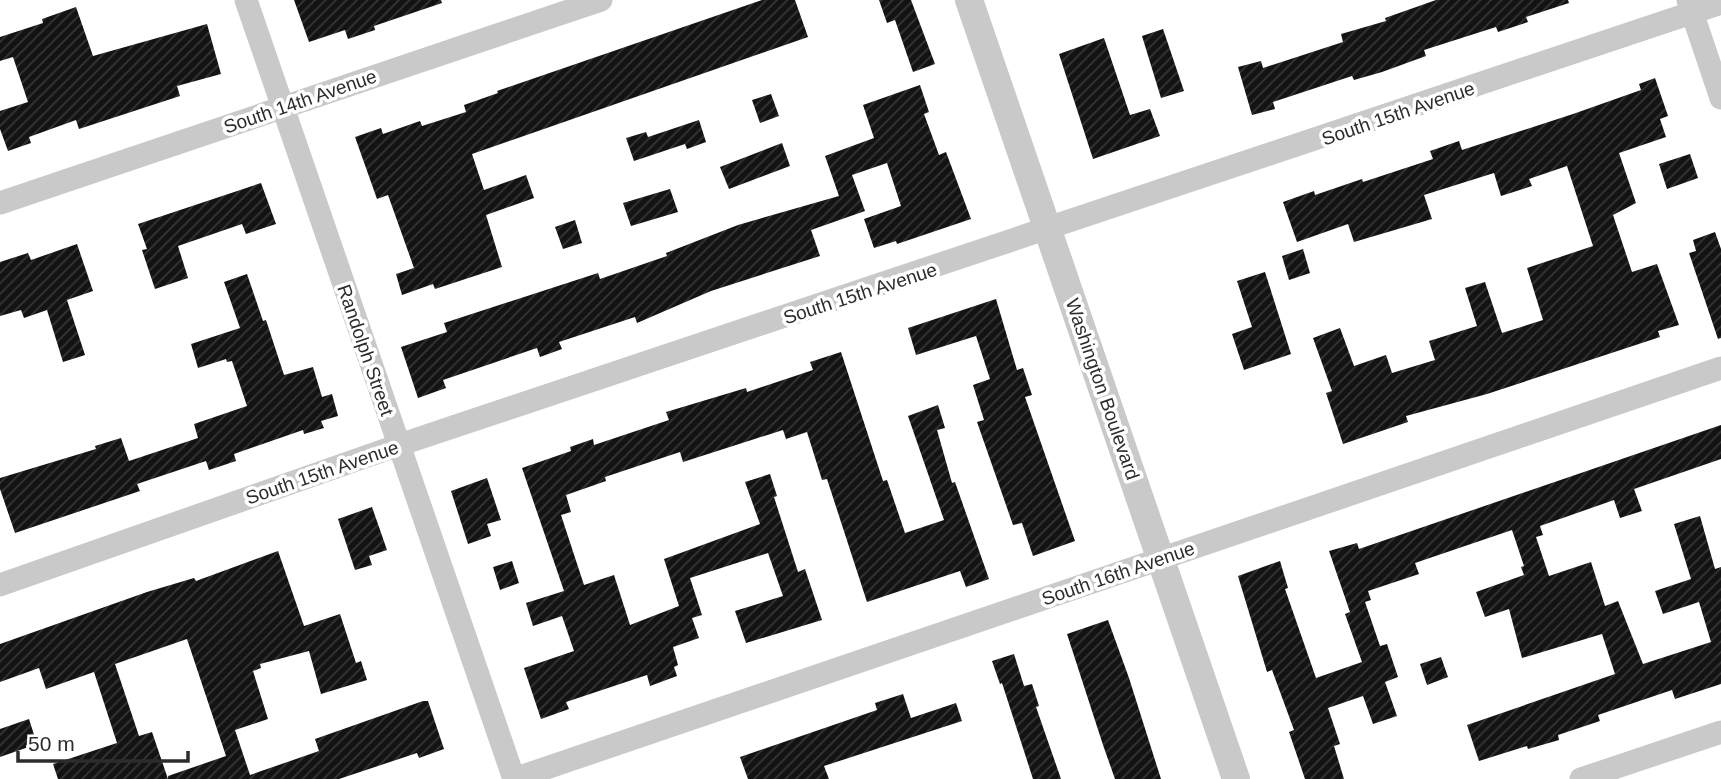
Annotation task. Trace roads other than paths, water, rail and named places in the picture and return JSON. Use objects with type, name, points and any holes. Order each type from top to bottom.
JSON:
[{"type":"street","name":"Randolph Street","points":[[246,0],[514,779]]},
{"type":"street","name":"South 14th Avenue","points":[[0,203],[601,0]]},
{"type":"street","name":"Washington Boulevard","points":[[969,0],[1236,779]]},
{"type":"street","name":"South 15th Avenue","points":[[0,585],[399,445],[1049,230],[1690,6],[1721,3]]},
{"type":"street","points":[[1690,6],[1721,98]]},
{"type":"street","name":"South 16th Avenue","points":[[514,779],[1721,368]]},
{"type":"street","points":[[1581,779],[1721,732]]}]
